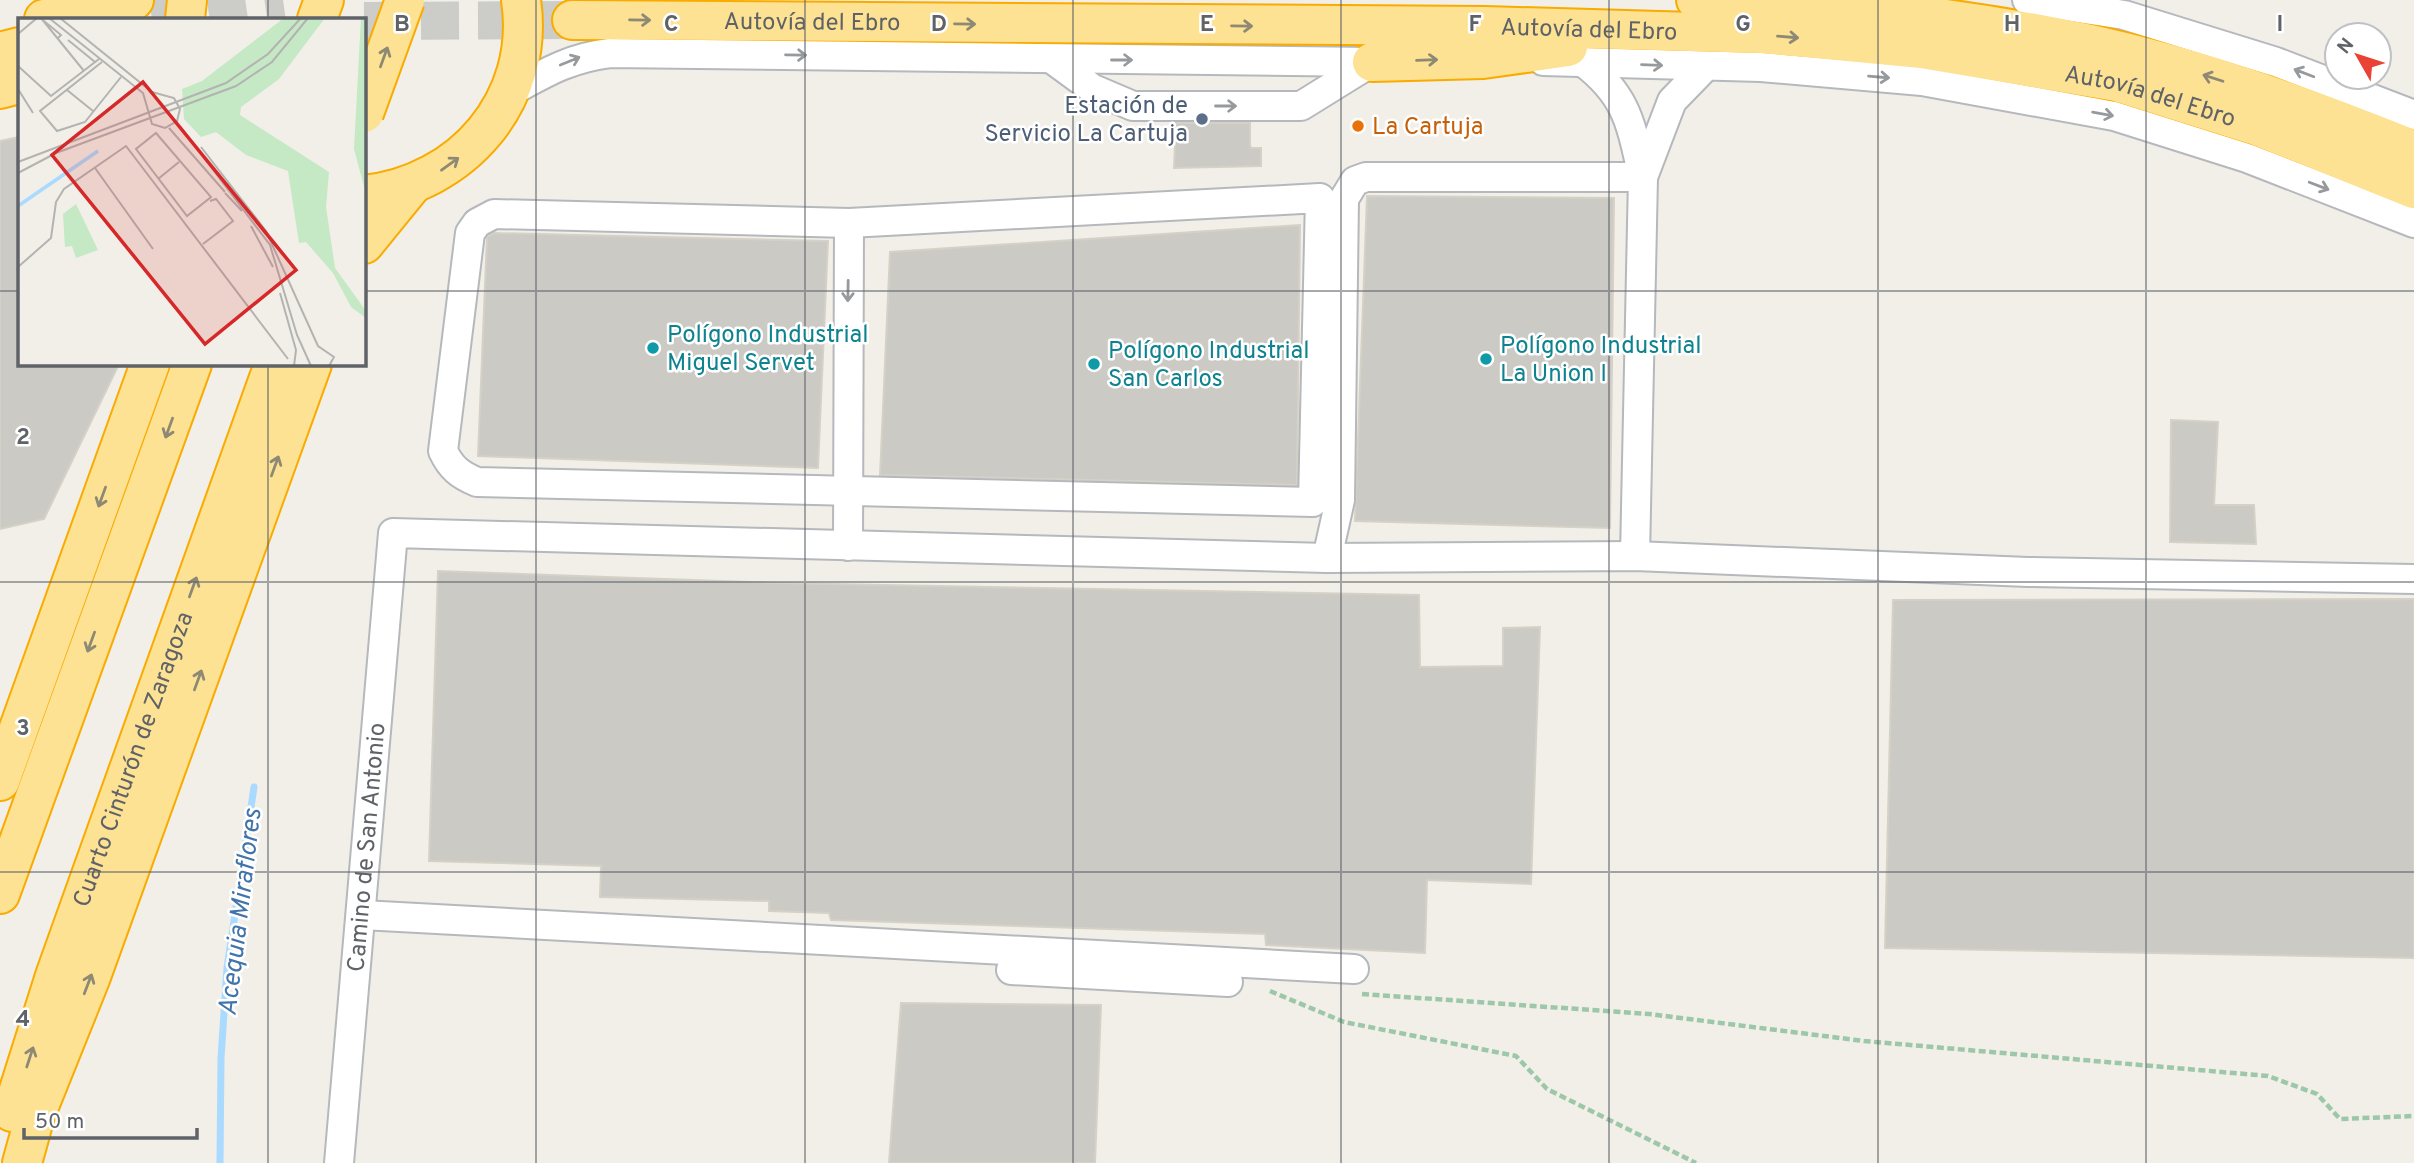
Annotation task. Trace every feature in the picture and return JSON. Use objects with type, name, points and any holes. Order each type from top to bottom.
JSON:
[{"type":"highway","points":[[49,18],[134,0]]},
{"type":"highway","points":[[185,18],[187,0]]},
{"type":"highway","points":[[317,18],[324,0]]},
{"type":"highway","points":[[366,107],[405,0]]},
{"type":"highway","points":[[366,195],[412,185],[443,170],[471,149],[493,123],[510,92],[523,44],[521,0]]},
{"type":"highway","points":[[1941,0],[2026,15],[2061,38]]},
{"type":"highway","name":"Autovía del Ebro","points":[[572,20],[1485,26],[1690,16],[1763,2],[1922,16],[2061,38],[2224,81],[2414,150]]},
{"type":"highway","points":[[1372,62],[1483,59],[1690,16]]},
{"type":"highway","name":"Autovía del Ebro","points":[[1690,16],[1762,34],[1922,49],[2118,82],[2257,126],[2414,189]]},
{"type":"highway","points":[[0,29],[18,24]]},
{"type":"highway","points":[[0,52],[18,47]]},
{"type":"highway","points":[[0,72],[18,68]]},
{"type":"highway","points":[[0,89],[18,85]]},
{"type":"highway","points":[[366,242],[412,185]]},
{"type":"highway","points":[[0,781],[149,366]]},
{"type":"highway","points":[[0,894],[191,366]]},
{"type":"highway","name":"Cuarto Cinturón de Zaragoza","points":[[15,1131],[55,976],[273,366]]},
{"type":"highway","points":[[22,1163],[15,1131],[90,979],[311,366]]},
{"type":"street","points":[[2027,0],[2123,15],[2276,62],[2414,115]]},
{"type":"street","points":[[510,92],[580,56],[610,53],[1372,62]]},
{"type":"street","points":[[1052,59],[1115,100],[1133,106],[1301,106],[1372,62]]},
{"type":"street","points":[[1483,59],[1760,67],[1922,81],[2115,116],[2247,158],[2414,223]]},
{"type":"street","points":[[1583,62],[1603,78],[1619,98],[1634,135],[1643,177],[1635,556]]},
{"type":"street","points":[[1643,177],[1672,101],[1705,66]]},
{"type":"street","points":[[1327,558],[1340,499],[1344,199],[1348,189],[1355,181],[1366,177],[1643,177]]},
{"type":"street","points":[[1313,502],[477,482],[455,469],[443,451],[470,233],[485,216],[494,214],[849,223],[1320,198],[1313,502],[1327,558]]},
{"type":"street","points":[[849,223],[846,490],[848,546],[1327,558],[1635,556],[2028,572],[2414,579]]},
{"type":"street","name":"Camino de San Antonio","points":[[339,1163],[393,533],[848,546]]},
{"type":"street","points":[[362,915],[1352,981]]},
{"type":"street","points":[[407,918],[456,936],[1228,982]]},
{"type":"path","points":[[1352,981],[1864,1041],[2268,1076],[2317,1094],[2340,1119],[2414,1116]]},
{"type":"path","points":[[1228,982],[1276,993],[1344,1022],[1516,1056],[1547,1089],[1696,1163]]},
{"type":"building","points":[[1176,123],[1250,123],[1250,145],[1251,148],[1261,148],[1261,166],[1174,168]]},
{"type":"building","points":[[18,137],[18,366],[118,366],[44,519],[0,529],[0,141]]},
{"type":"building","name":"Polígono Industrial La Union I","points":[[1367,196],[1614,198],[1610,528],[1355,521]]},
{"type":"building","name":"Polígono Industrial San Carlos","points":[[1300,225],[1297,485],[880,475],[890,252]]},
{"type":"building","name":"Polígono Industrial Miguel Servet","points":[[494,233],[828,241],[818,468],[478,456],[487,237]]},
{"type":"building","points":[[2171,420],[2218,422],[2214,505],[2254,505],[2256,544],[2170,542]]},
{"type":"building","points":[[438,571],[777,583],[1419,595],[1420,667],[1503,666],[1503,628],[1540,627],[1531,884],[1427,880],[1425,953],[1266,945],[1265,934],[831,920],[829,913],[769,911],[769,901],[600,897],[601,866],[429,861]]},
{"type":"building","points":[[2414,599],[2414,958],[1885,948],[1893,600]]},
{"type":"building","points":[[901,1003],[1101,1005],[1095,1163],[889,1163]]},
{"type":"waterway","name":"Acequia Miraflores","points":[[220,1163],[221,1058],[227,968],[254,787]]},
{"type":"tunnel","points":[[159,18],[283,0]]},
{"type":"tunnel","points":[[366,21],[572,20]]},
{"type":"place","name":"Estación de Servicio La Cartuja","points":[[1202,119]]},
{"type":"place","name":"La Cartuja","points":[[1358,126]]},
{"type":"place","name":"Polígono Industrial Miguel Servet","points":[[653,348]]},
{"type":"place","name":"Polígono Industrial La Union I","points":[[1486,359]]},
{"type":"place","name":"Polígono Industrial San Carlos","points":[[1094,364]]}]
